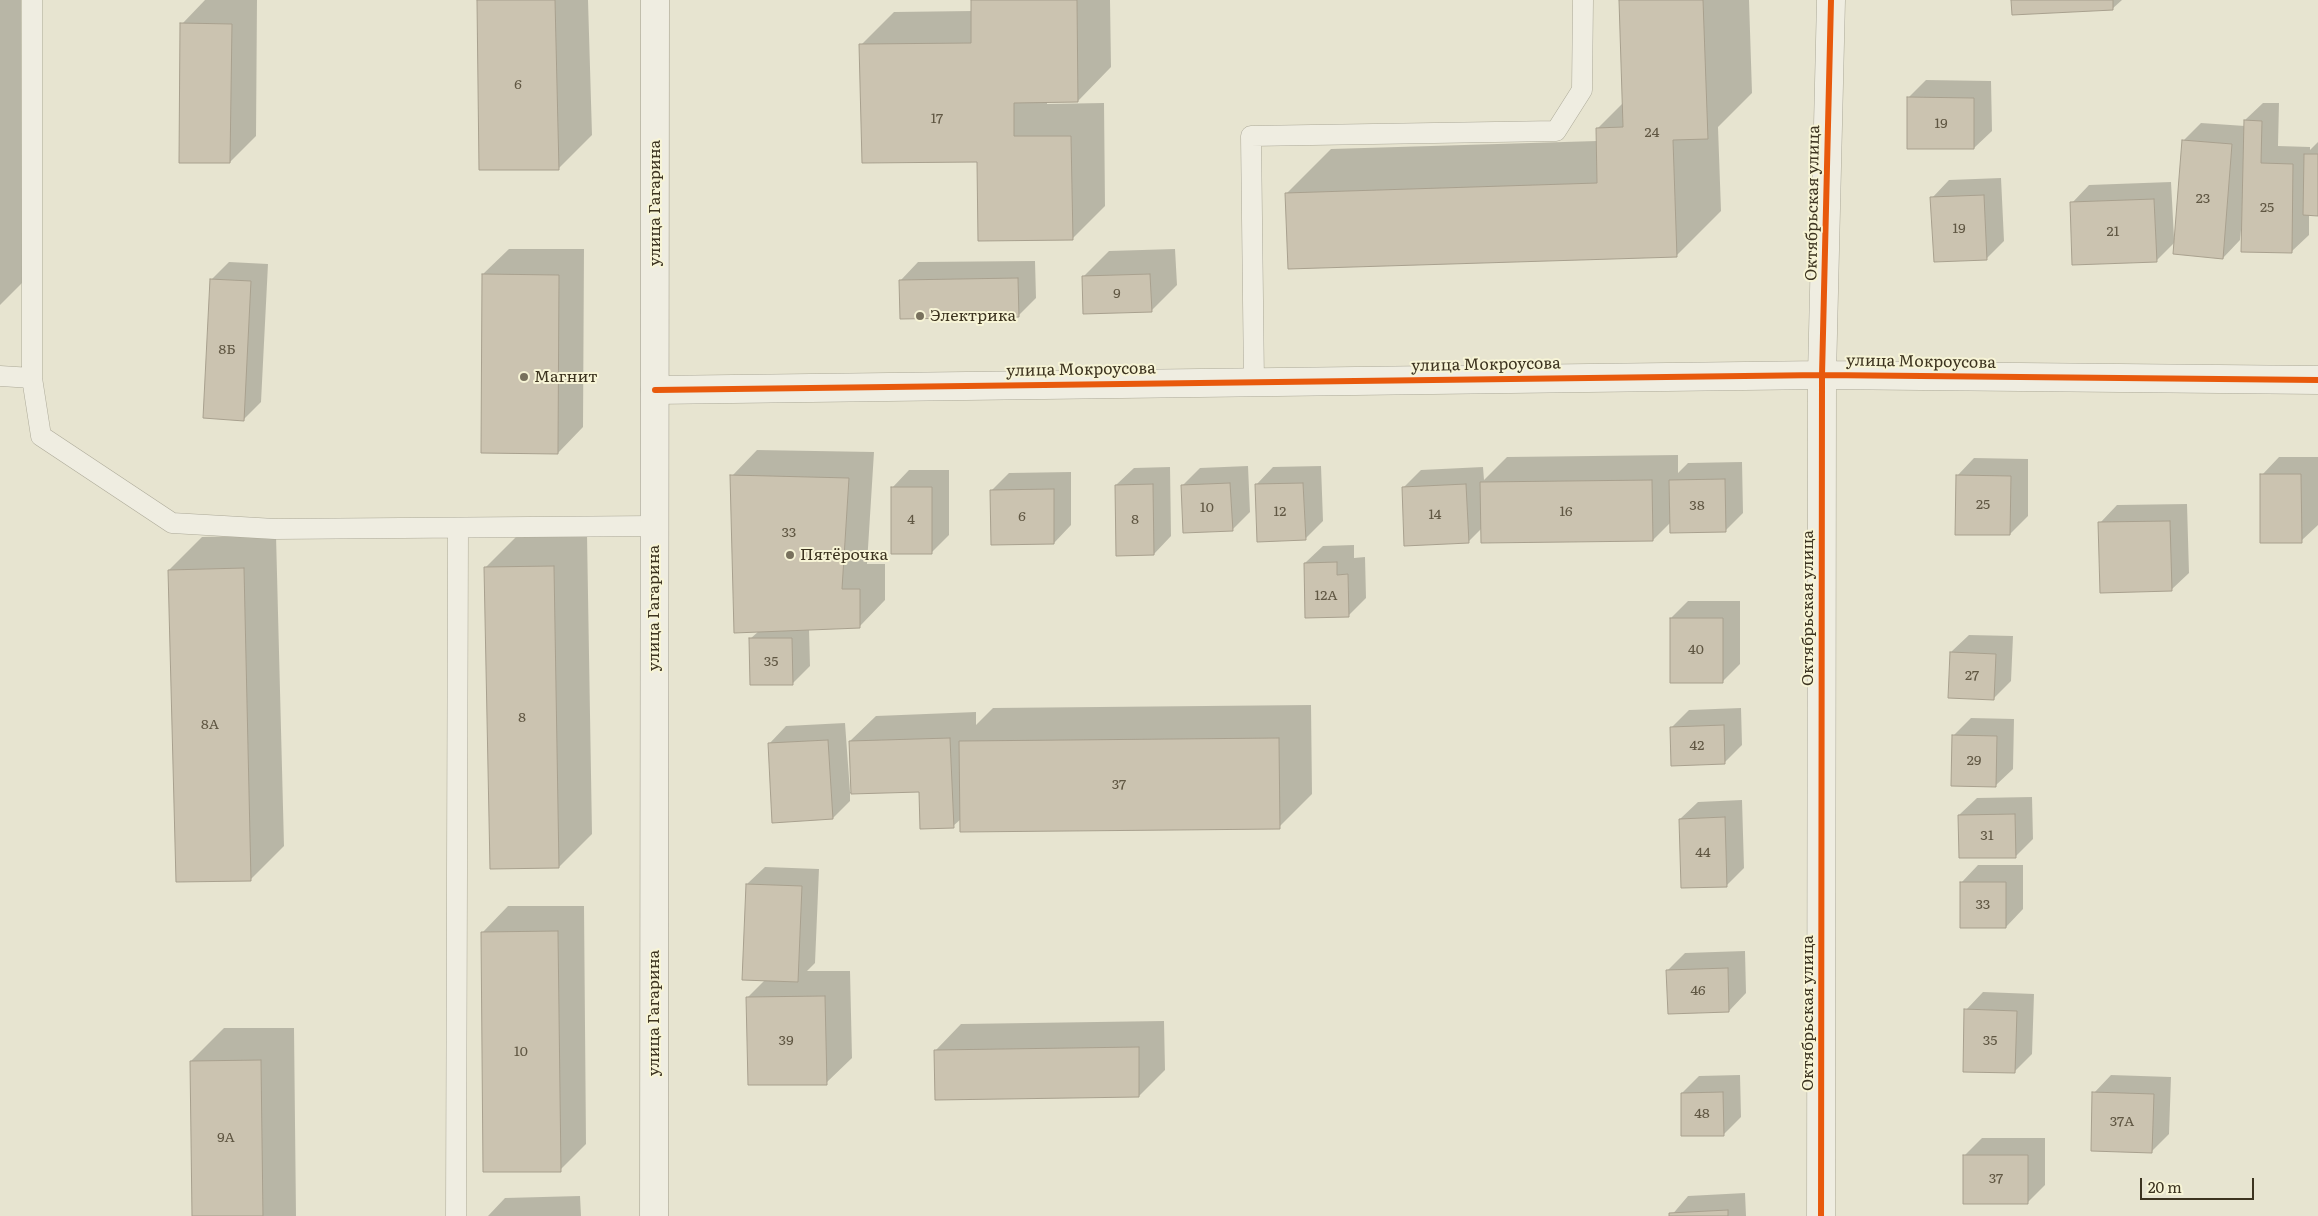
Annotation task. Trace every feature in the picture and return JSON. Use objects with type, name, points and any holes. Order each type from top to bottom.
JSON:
[{"type":"street","name":"улица Гагарина","points":[[654,1216],[656,0]]},
{"type":"street","name":"Октябрьская улица","points":[[1822,1216],[1822,375],[1832,0]]},
{"type":"street","name":"улица Мокроусова","points":[[655,390],[1822,375],[2318,380]]},
{"type":"lane","points":[[32,0],[32,378],[41,436],[172,523],[275,529],[654,526]]},
{"type":"lane","points":[[1254,382],[1251,136],[1556,131],[1582,90],[1583,0]]},
{"type":"lane","points":[[0,376],[32,378]]},
{"type":"lane","points":[[456,1216],[458,528]]},
{"type":"building","points":[[477,0],[555,0],[559,170],[479,170]]},
{"type":"building","points":[[971,0],[1077,0],[1078,102],[1014,103],[1014,136],[1071,136],[1073,240],[978,241],[977,162],[862,163],[859,44],[971,43]]},
{"type":"building","points":[[1619,0],[1703,0],[1708,139],[1673,140],[1677,257],[1288,269],[1285,193],[1597,183],[1596,128],[1623,127]]},
{"type":"building","points":[[2011,0],[2113,0],[2113,10],[2012,15]]},
{"type":"building","points":[[180,23],[232,24],[230,163],[179,163]]},
{"type":"building","points":[[1907,97],[1974,98],[1974,149],[1907,149]]},
{"type":"building","points":[[2244,120],[2262,121],[2261,163],[2293,164],[2292,253],[2241,252]]},
{"type":"building","points":[[2182,140],[2232,144],[2223,259],[2173,254]]},
{"type":"building","points":[[2304,154],[2318,154],[2318,216],[2303,215]]},
{"type":"building","points":[[1984,195],[1987,260],[1934,262],[1930,197]]},
{"type":"building","points":[[2154,199],[2157,262],[2072,265],[2070,202]]},
{"type":"building","points":[[482,274],[559,275],[558,454],[481,453]]},
{"type":"building","points":[[1150,274],[1152,312],[1083,314],[1082,276]]},
{"type":"building","points":[[1018,278],[1019,317],[900,319],[899,280]]},
{"type":"building","points":[[210,279],[251,281],[244,421],[203,418]]},
{"type":"building","points":[[2260,474],[2301,474],[2302,543],[2260,543]]},
{"type":"building","points":[[730,475],[849,478],[842,589],[860,589],[860,628],[734,633]]},
{"type":"building","points":[[1956,475],[2011,476],[2010,535],[1955,535]]},
{"type":"building","points":[[1725,479],[1726,532],[1670,533],[1669,480]]},
{"type":"building","points":[[1652,480],[1653,541],[1481,543],[1480,482]]},
{"type":"building","points":[[1230,483],[1233,531],[1183,533],[1181,485]]},
{"type":"building","points":[[1303,483],[1306,540],[1257,542],[1255,484]]},
{"type":"building","points":[[1153,484],[1154,555],[1116,556],[1115,485]]},
{"type":"building","points":[[1466,484],[1469,543],[1404,546],[1402,487]]},
{"type":"building","points":[[891,487],[932,487],[932,554],[891,554]]},
{"type":"building","points":[[1054,489],[1054,544],[991,545],[990,490]]},
{"type":"building","points":[[2170,521],[2172,591],[2100,593],[2098,522]]},
{"type":"building","points":[[1337,562],[1337,575],[1348,574],[1349,617],[1305,618],[1304,563]]},
{"type":"building","points":[[554,566],[559,868],[490,869],[484,567]]},
{"type":"building","points":[[244,568],[251,881],[176,882],[168,570]]},
{"type":"building","points":[[1670,618],[1723,618],[1723,683],[1670,683]]},
{"type":"building","points":[[749,638],[792,638],[793,685],[750,685]]},
{"type":"building","points":[[1950,652],[1996,654],[1994,700],[1948,698]]},
{"type":"building","points":[[1724,725],[1725,764],[1671,766],[1670,727]]},
{"type":"building","points":[[1952,735],[1997,736],[1996,787],[1951,786]]},
{"type":"building","points":[[950,738],[954,828],[920,829],[919,792],[851,794],[849,741]]},
{"type":"building","points":[[1279,738],[1280,829],[960,832],[959,741]]},
{"type":"building","points":[[828,740],[833,819],[772,823],[768,743]]},
{"type":"building","points":[[2015,814],[2016,858],[1959,858],[1958,815]]},
{"type":"building","points":[[1725,817],[1727,887],[1681,888],[1679,819]]},
{"type":"building","points":[[1960,882],[2006,882],[2006,928],[1960,928]]},
{"type":"building","points":[[746,884],[802,886],[798,982],[742,980]]},
{"type":"building","points":[[558,931],[561,1172],[483,1172],[481,932]]},
{"type":"building","points":[[1728,968],[1729,1012],[1668,1014],[1666,970]]},
{"type":"building","points":[[825,996],[827,1085],[748,1085],[746,997]]},
{"type":"building","points":[[1964,1009],[2017,1011],[2015,1073],[1963,1072]]},
{"type":"building","points":[[1139,1047],[1139,1097],[935,1100],[934,1050]]},
{"type":"building","points":[[261,1060],[263,1216],[192,1216],[190,1061]]},
{"type":"building","points":[[1723,1092],[1724,1136],[1681,1136],[1681,1093]]},
{"type":"building","points":[[2092,1092],[2154,1094],[2152,1153],[2091,1151]]},
{"type":"building","points":[[1963,1155],[2028,1155],[2028,1204],[1963,1204]]},
{"type":"building","points":[[1728,1210],[1728,1216],[1669,1216],[1669,1213]]},
{"type":"cycle path","points":[[1821,1216],[1822,375],[1831,0]]},
{"type":"cycle path","points":[[655,390],[1822,375],[2318,380]]},
{"type":"place","name":"Электрика","points":[[920,316]]},
{"type":"place","name":"Магнит","points":[[524,377]]},
{"type":"place","name":"Пятёрочка","points":[[790,555]]}]
